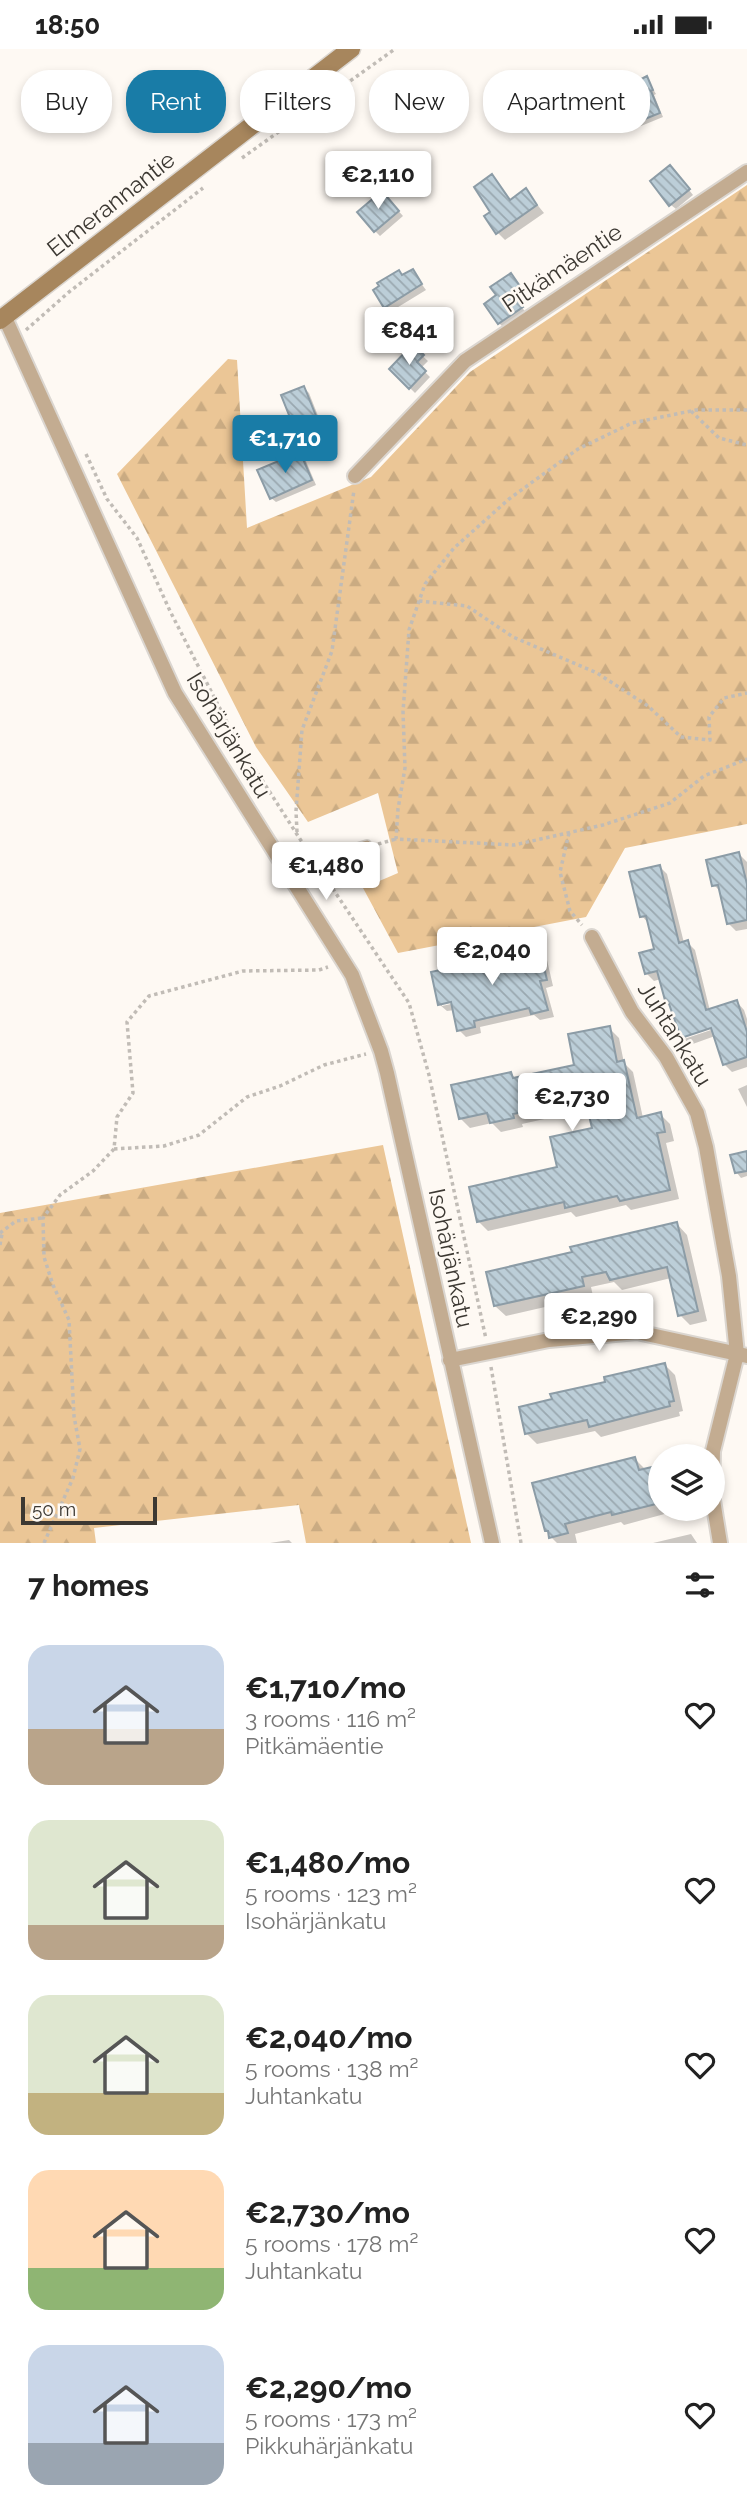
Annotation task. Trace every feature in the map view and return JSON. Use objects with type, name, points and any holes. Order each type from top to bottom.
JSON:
[{"type":"street","name":"Elmerannantie","points":[[2,319],[351,49]]},
{"type":"street","name":"Pitkämäentie","points":[[355,475],[465,361],[747,172]]},
{"type":"street","name":"Isohärjänkatu","points":[[2,319],[15,340],[175,693],[352,975],[381,1051],[492,1543]]},
{"type":"street","name":"Juhtankatu","points":[[592,937],[632,1011],[666,1056],[697,1113],[706,1147],[742,1355],[715,1444]]},
{"type":"street","points":[[450,1360],[549,1340],[637,1332],[742,1355]]},
{"type":"street","name":"Juhtankatu","points":[[717,1521],[720,1543]]},
{"type":"lane","points":[[292,883],[314,861],[367,844]]},
{"type":"path","points":[[240,160],[395,49]]},
{"type":"path","points":[[15,340],[69,292],[208,184]]},
{"type":"path","points":[[27,329],[33,341]]},
{"type":"path","points":[[396,839],[405,768],[403,712],[409,630],[425,584],[454,548],[509,499],[578,449],[632,423],[691,411],[747,409]]},
{"type":"path","points":[[691,411],[719,438],[747,445]]},
{"type":"path","points":[[85,450],[107,499],[137,538],[170,611],[236,738],[409,1003],[429,1075],[489,1352],[521,1543]]},
{"type":"path","points":[[297,834],[296,811],[302,730],[332,651],[355,475]]},
{"type":"path","points":[[419,601],[467,606],[513,637],[597,673],[648,706],[681,737],[710,740],[709,717],[724,698],[747,693]]},
{"type":"path","points":[[367,844],[386,843],[396,839],[514,845],[569,833],[670,803],[704,776],[747,759]]},
{"type":"path","points":[[569,833],[560,872],[570,911],[592,937]]},
{"type":"path","points":[[44,1543],[73,1478],[80,1450],[74,1416],[69,1319],[53,1286],[44,1257],[43,1218],[60,1195],[93,1171],[114,1149],[117,1117],[132,1093],[127,1022],[149,996],[243,971],[319,970],[343,962]]},
{"type":"path","points":[[114,1149],[164,1146],[199,1135],[247,1097],[280,1086],[324,1065],[381,1051]]},
{"type":"path","points":[[0,1245],[1,1233],[16,1221],[43,1218]]},
{"type":"green space","points":[[747,185],[747,824],[625,848],[586,917],[398,953],[363,888],[398,873],[378,793],[308,822],[256,747],[117,474],[228,359],[237,360],[247,528],[371,477],[470,372]]},
{"type":"green space","points":[[383,1145],[471,1543],[306,1543],[299,1505],[94,1528],[96,1543],[0,1543],[0,1213]]},
{"type":"building","points":[[650,83],[653,90],[651,91],[660,113],[650,117]]},
{"type":"building","points":[[670,165],[690,189],[669,206],[650,181]]},
{"type":"building","points":[[492,174],[510,200],[526,188],[537,205],[496,234],[484,216],[490,212],[474,187]]},
{"type":"building","points":[[382,191],[399,211],[374,232],[357,212]]},
{"type":"building","points":[[413,269],[422,284],[384,308],[373,290],[379,286],[377,283],[399,270],[402,275]]},
{"type":"building","points":[[511,273],[526,295],[518,300],[523,307],[498,324],[484,304],[496,295],[490,287]]},
{"type":"building","points":[[413,344],[424,355],[417,362],[426,371],[409,389],[389,369]]},
{"type":"building","points":[[304,386],[320,426],[297,435],[281,395]]},
{"type":"building","points":[[300,452],[312,480],[270,499],[257,470]]},
{"type":"building","points":[[739,852],[747,884],[747,920],[727,924],[718,885],[712,886],[706,860]]},
{"type":"building","points":[[660,865],[679,943],[688,940],[706,1010],[737,1000],[747,1032],[747,1057],[723,1065],[711,1028],[681,1038],[669,1004],[666,1004],[657,971],[645,974],[639,953],[654,949],[646,916],[640,917],[629,872]]},
{"type":"building","points":[[503,951],[505,960],[540,951],[547,980],[540,981],[548,1010],[531,1014],[529,1008],[474,1021],[475,1027],[457,1031],[451,1002],[438,1005],[431,972],[467,964],[466,959]]},
{"type":"building","points":[[610,1026],[617,1062],[624,1060],[637,1118],[661,1112],[665,1132],[657,1133],[670,1190],[620,1201],[617,1196],[565,1208],[564,1202],[477,1222],[469,1187],[557,1167],[550,1137],[592,1128],[585,1099],[513,1114],[514,1118],[490,1123],[487,1113],[459,1119],[451,1085],[511,1072],[513,1078],[574,1065],[568,1034]]},
{"type":"building","points":[[747,1151],[747,1171],[735,1173],[730,1155]]},
{"type":"building","points":[[677,1222],[698,1311],[678,1316],[667,1267],[610,1280],[606,1272],[582,1277],[584,1286],[494,1306],[486,1272],[572,1252],[570,1247]]},
{"type":"building","points":[[665,1363],[674,1401],[669,1402],[670,1406],[589,1427],[587,1420],[525,1434],[519,1407],[552,1399],[550,1394],[605,1382],[604,1377]]},
{"type":"building","points":[[635,1457],[639,1470],[648,1468],[648,1506],[565,1524],[568,1533],[549,1538],[532,1483]]}]
